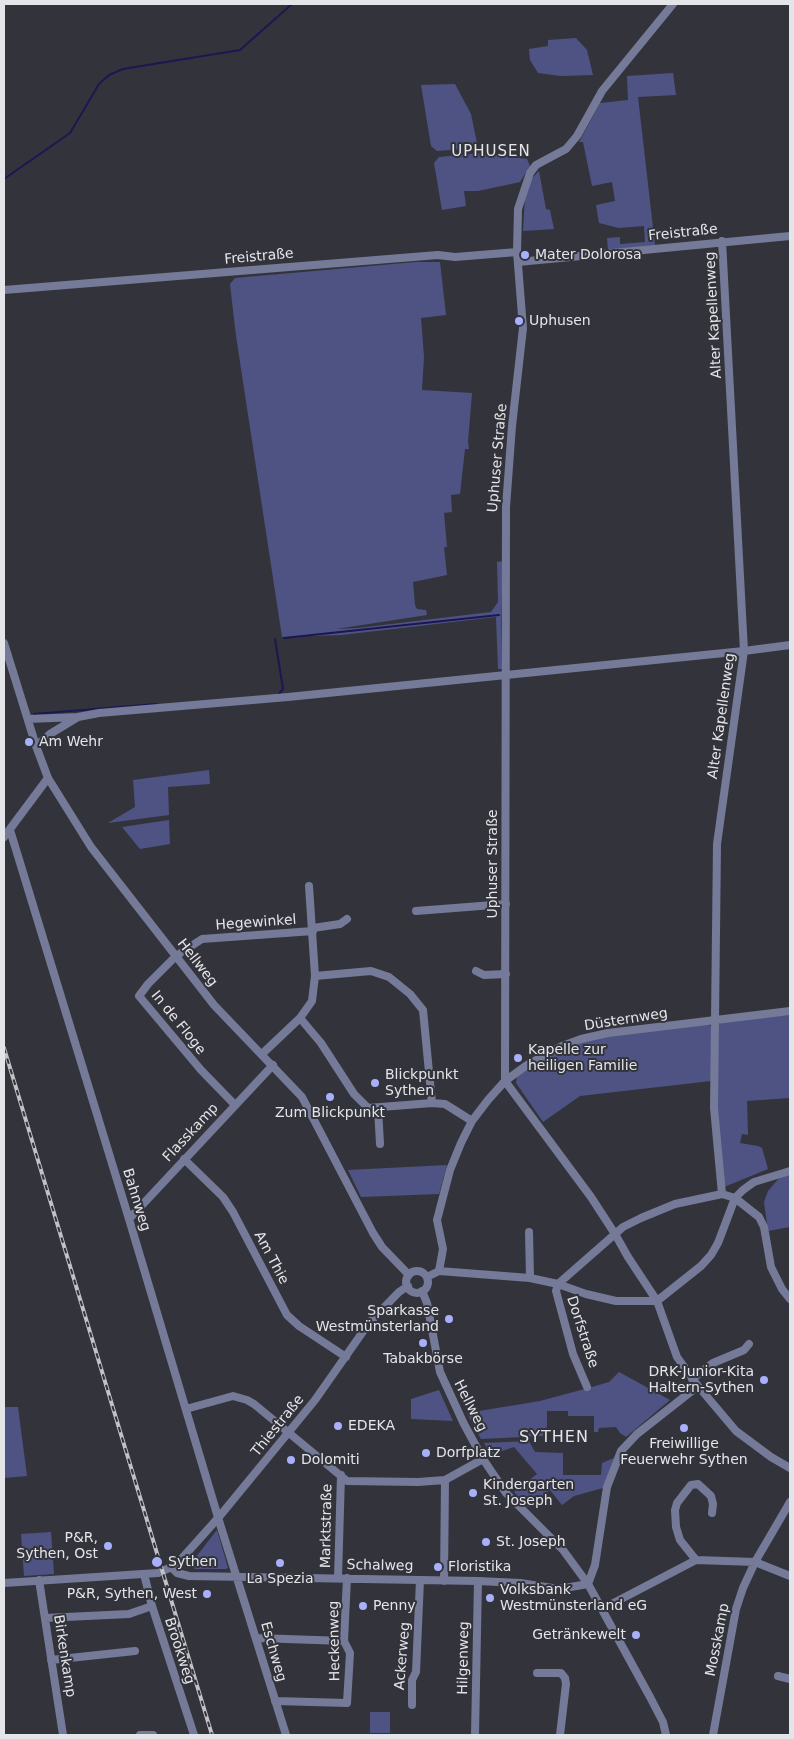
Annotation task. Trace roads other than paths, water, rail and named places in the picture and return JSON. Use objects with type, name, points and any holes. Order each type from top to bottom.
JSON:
[{"type":"street","name":"Uphuser Straße","points":[[505,1082],[506,507],[512,426],[524,328],[517,252],[518,209],[530,173],[536,165],[566,149],[577,136],[602,91],[673,4]]},
{"type":"street","name":"Freistraße","points":[[518,262],[790,236]]},
{"type":"street","name":"Alter Kapellenweg","points":[[722,241],[744,651],[717,844],[714,1108],[722,1194]]},
{"type":"street","name":"Freistraße","points":[[4,290],[438,255],[455,257],[517,252]]},
{"type":"street","name":"Hellweg","points":[[4,643],[48,778],[91,847],[214,1005],[302,1097],[373,1233],[382,1247],[409,1275]]},
{"type":"street","points":[[28,719],[78,717],[99,713],[288,697],[790,645]]},
{"type":"street","points":[[36,746],[50,734],[78,717]]},
{"type":"street","points":[[4,838],[48,778]]},
{"type":"street","name":"Bahnweg","points":[[10,830],[237,1576]]},
{"type":"street","points":[[262,1054],[300,1018],[312,1001],[315,976],[309,886]]},
{"type":"street","points":[[416,911],[506,904]]},
{"type":"street","name":"Hegewinkel","points":[[176,956],[202,939],[313,930],[340,924],[347,919]]},
{"type":"street","name":"In de Floge","points":[[176,956],[148,984],[139,996],[201,1070],[235,1105]]},
{"type":"street","points":[[315,976],[371,971],[389,977],[410,994],[423,1010],[432,1103]]},
{"type":"street","points":[[476,971],[484,975],[506,974]]},
{"type":"street","name":"Düsternweg","points":[[440,1272],[442,1249],[437,1220],[450,1170],[461,1143],[472,1121],[505,1082],[526,1065],[544,1054],[581,1039],[638,1028],[790,1011]]},
{"type":"street","points":[[300,1018],[321,1043],[354,1094],[368,1108],[432,1103],[445,1104],[472,1121]]},
{"type":"street","name":"Flasskamp","points":[[129,1219],[273,1065]]},
{"type":"street","points":[[505,1082],[591,1196],[615,1234],[657,1301],[677,1357],[692,1379],[736,1431],[771,1457],[790,1468]]},
{"type":"street","points":[[378,1108],[380,1144]]},
{"type":"street","name":"Am Thie","points":[[184,1159],[223,1197],[233,1212],[287,1315],[299,1326],[346,1357]]},
{"type":"street","points":[[657,1301],[701,1266],[711,1254],[718,1243],[735,1198],[743,1190],[754,1182],[790,1171]]},
{"type":"street","points":[[558,1284],[623,1227],[675,1204],[722,1194],[735,1198],[759,1217],[764,1227],[771,1267],[782,1289],[790,1299]]},
{"type":"street","points":[[529,1232],[530,1278]]},
{"type":"street","points":[[419,1271],[427,1277],[428,1285],[422,1291],[414,1292],[408,1286],[407,1280],[409,1275],[419,1271]]},
{"type":"street","name":"Dorfstraße","points":[[427,1277],[440,1272],[530,1278],[558,1284],[586,1294],[616,1300],[657,1301]]},
{"type":"street","name":"Dorfstraße","points":[[558,1284],[556,1291],[571,1345],[587,1387]]},
{"type":"street","name":"Thiestraße","points":[[4,1583],[158,1573],[172,1568],[219,1517],[289,1432],[372,1320],[398,1292],[408,1286]]},
{"type":"street","name":"Hellweg","points":[[422,1291],[427,1303],[442,1378],[458,1414],[483,1459],[506,1493],[563,1550],[588,1584],[663,1722],[666,1735]]},
{"type":"street","points":[[692,1379],[713,1362],[744,1350],[749,1344]]},
{"type":"street","points":[[588,1584],[595,1565],[607,1487],[622,1451],[637,1434],[698,1386]]},
{"type":"street","name":"Marktstraße","points":[[186,1409],[233,1396],[254,1404],[347,1481],[418,1482],[445,1480],[483,1459]]},
{"type":"street","name":"Marktstraße","points":[[338,1578],[340,1475]]},
{"type":"street","points":[[444,1581],[445,1480]]},
{"type":"street","points":[[696,1560],[680,1540],[675,1519],[677,1504],[691,1485],[698,1484],[710,1496],[713,1504],[712,1513]]},
{"type":"street","name":"Mosskamp","points":[[713,1735],[736,1609],[742,1588],[790,1502]]},
{"type":"street","points":[[602,1609],[696,1560],[755,1562],[790,1576]]},
{"type":"street","name":"Schalweg","points":[[172,1568],[177,1574],[189,1576],[478,1581],[520,1583],[559,1589],[588,1584]]},
{"type":"street","name":"Brookweg","points":[[144,1574],[152,1606],[194,1735]]},
{"type":"street","name":"Eschweg","points":[[237,1576],[286,1735]]},
{"type":"street","name":"Heckenweg","points":[[275,1701],[347,1703],[350,1653],[344,1641],[347,1578]]},
{"type":"street","name":"Birkenkamp","points":[[39,1580],[63,1735]]},
{"type":"street","name":"Ackerweg","points":[[412,1705],[412,1680],[416,1672],[420,1580]]},
{"type":"street","name":"Hilgenweg","points":[[475,1735],[478,1581]]},
{"type":"street","points":[[45,1618],[129,1614],[152,1606]]},
{"type":"street","points":[[257,1638],[344,1641]]},
{"type":"street","points":[[52,1660],[135,1651]]},
{"type":"street","points":[[537,1673],[560,1674],[565,1678],[566,1684],[560,1735]]},
{"type":"street","points":[[778,1676],[790,1679]]},
{"type":"street","points":[[140,1735],[153,1735]]},
{"type":"waterway","points":[[4,179],[70,133],[99,84],[109,75],[123,69],[240,50],[292,4]]},
{"type":"waterway","points":[[284,638],[499,615]]},
{"type":"waterway","points":[[275,639],[283,689],[278,695]]},
{"type":"waterway","points":[[34,714],[156,704]]},
{"type":"railway","points":[[4,1048],[212,1735]]},
{"type":"place","name":"Mater Dolorosa","points":[[525,255]]},
{"type":"place","name":"Uphusen","points":[[519,321]]},
{"type":"place","name":"Am Wehr","points":[[29,742]]},
{"type":"place","name":"Kapelle zur heiligen Familie","points":[[518,1058]]},
{"type":"place","name":"Blickpunkt Sythen","points":[[375,1083]]},
{"type":"place","name":"Zum Blickpunkt","points":[[330,1097]]},
{"type":"place","name":"Sparkasse Westmünsterland","points":[[449,1319]]},
{"type":"place","name":"Tabakbörse","points":[[423,1343]]},
{"type":"place","name":"DRK-Junior-Kita Haltern-Sythen","points":[[764,1380]]},
{"type":"place","name":"EDEKA","points":[[338,1426]]},
{"type":"place","name":"Freiwillige Feuerwehr Sythen","points":[[684,1428]]},
{"type":"place","name":"Dorfplatz","points":[[426,1453]]},
{"type":"place","name":"Dolomiti","points":[[291,1460]]},
{"type":"place","name":"Kindergarten St. Joseph","points":[[473,1493]]},
{"type":"place","name":"St. Joseph","points":[[486,1542]]},
{"type":"place","name":"P&R, Sythen, Ost","points":[[108,1546]]},
{"type":"place","name":"Sythen","points":[[157,1562]]},
{"type":"place","name":"La Spezia","points":[[280,1563]]},
{"type":"place","name":"Floristika","points":[[438,1567]]},
{"type":"place","name":"P&R, Sythen, West","points":[[207,1594]]},
{"type":"place","name":"Volksbank Westmünsterland eG","points":[[490,1598]]},
{"type":"place","name":"Penny","points":[[363,1606]]},
{"type":"place","name":"Getränkewelt","points":[[636,1635]]},
{"type":"district","name":"UPHUSEN","points":[[491,152]]},
{"type":"district","name":"SYTHEN","points":[[554,1438]]}]
